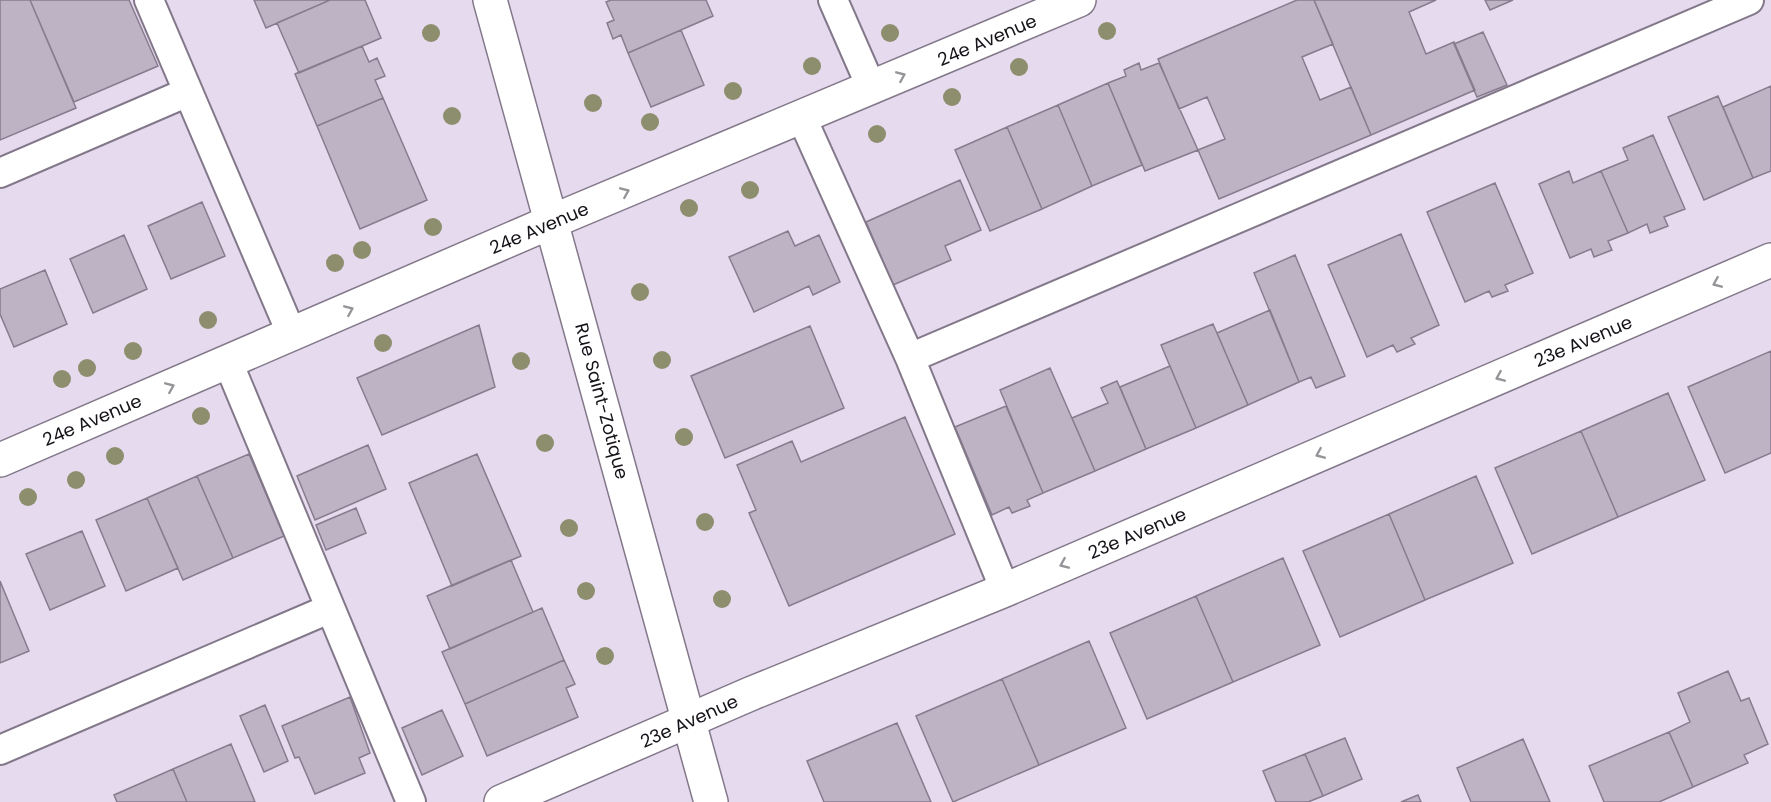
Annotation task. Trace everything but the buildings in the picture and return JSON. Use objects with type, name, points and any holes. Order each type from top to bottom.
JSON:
[{"type":"street","name":"Rue Saint-Zotique","points":[[490,0],[553,221],[711,802]]},
{"type":"street","name":"24e Avenue","points":[[0,460],[553,221],[872,89],[1079,0]]},
{"type":"street","name":"23e Avenue","points":[[501,802],[1005,590],[1771,260]]},
{"type":"lane","points":[[149,0],[292,335]]},
{"type":"lane","points":[[833,0],[872,89]]},
{"type":"lane","points":[[910,358],[1749,0]]},
{"type":"lane","points":[[0,173],[188,92]]},
{"type":"lane","points":[[802,118],[910,358],[1005,590]]},
{"type":"lane","points":[[228,362],[411,802]]},
{"type":"lane","points":[[0,750],[329,609]]}]
